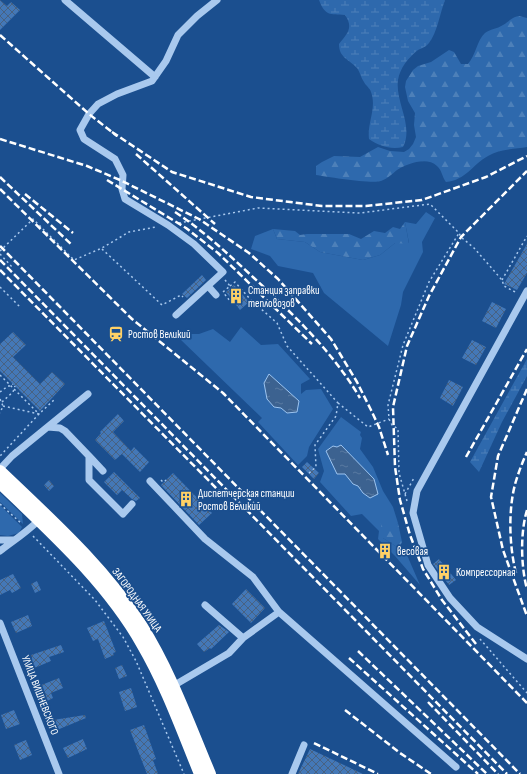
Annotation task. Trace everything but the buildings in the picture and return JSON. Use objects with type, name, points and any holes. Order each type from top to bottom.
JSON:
[{"type":"highway","name":"ЗАГОРОДНАЯ УЛИЦА","points":[[0,470],[48,517],[107,579],[140,624],[173,686],[210,774]]},
{"type":"highway","name":"ЗАГОРОДНАЯ УЛИЦА","points":[[0,483],[98,582],[133,629],[161,680],[200,774]]},
{"type":"street","points":[[65,0],[155,77]]},
{"type":"street","points":[[176,315],[223,272],[194,244],[168,225],[125,199],[122,188],[123,175],[115,159],[84,139],[80,130],[89,114],[98,104],[117,94],[152,81],[166,61],[178,35],[197,16],[217,0]]},
{"type":"street","points":[[208,286],[216,295]]},
{"type":"street","points":[[527,291],[417,490],[413,513],[428,565],[450,598],[477,627],[527,659]]},
{"type":"street","points":[[0,470],[12,456],[88,394]]},
{"type":"street","points":[[48,427],[60,428],[65,431],[103,471]]},
{"type":"street","points":[[89,456],[89,480],[123,514],[132,504]]},
{"type":"street","points":[[150,482],[205,538],[253,577],[278,612],[456,767]]},
{"type":"street","points":[[0,551],[28,530],[38,520]]},
{"type":"street","points":[[0,540],[13,540]]},
{"type":"street","points":[[205,605],[243,638]]},
{"type":"street","points":[[173,686],[229,653],[243,638],[278,612]]},
{"type":"street","name":"УЛИЦА ВИШНЕВСКОГО","points":[[0,623],[59,774]]},
{"type":"street","points":[[292,774],[304,745]]},
{"type":"path","points":[[0,250],[33,219],[74,260],[102,248],[128,232],[258,208],[360,213],[430,204],[474,248],[502,280],[504,286],[514,291]]},
{"type":"path","points":[[502,280],[527,236]]},
{"type":"path","points":[[102,248],[162,305],[181,295]]},
{"type":"path","points":[[0,254],[13,268]]},
{"type":"path","points":[[230,286],[235,282],[250,300],[277,323],[287,346],[338,403],[368,427],[389,419]]},
{"type":"path","points":[[0,287],[21,308]]},
{"type":"path","points":[[0,375],[12,385],[39,414]]},
{"type":"path","points":[[0,392],[12,385]]},
{"type":"path","points":[[2,402],[13,392],[14,387]]},
{"type":"path","points":[[0,399],[3,406],[0,413]]},
{"type":"path","points":[[0,456],[55,399]]},
{"type":"path","points":[[308,474],[316,467],[315,445],[336,416],[338,403]]},
{"type":"path","points":[[3,406],[39,414]]},
{"type":"path","points":[[161,480],[163,482],[166,480]]},
{"type":"path","points":[[0,504],[28,530],[95,600],[123,638],[136,661],[184,774]]},
{"type":"green space","points":[[319,0],[445,0],[432,39],[427,46],[418,50],[411,56],[403,67],[399,76],[399,97],[406,131],[406,139],[403,147],[385,147],[369,139],[369,127],[373,104],[370,89],[366,85],[357,68],[343,55],[339,49],[339,44],[348,31],[348,20],[345,15],[326,12]]},
{"type":"green space","points":[[519,16],[527,18],[527,147],[492,154],[464,175],[453,181],[446,182],[439,168],[433,163],[422,161],[406,165],[385,179],[376,182],[316,175],[316,166],[334,156],[360,157],[378,147],[390,151],[404,152],[409,149],[416,137],[414,125],[415,113],[408,101],[405,87],[406,81],[413,70],[418,66],[431,62],[449,50],[454,52],[461,64],[468,64],[485,33]]},
{"type":"green space","points":[[426,212],[435,218],[422,242],[423,252],[403,292],[401,305],[388,346],[324,293],[313,273],[278,266],[270,256],[251,249],[255,236],[273,229],[277,239],[305,242],[320,252],[363,260],[380,255],[395,243],[409,243],[405,222],[416,224]]},
{"type":"green space","points":[[405,222],[409,244],[395,243],[380,255],[363,260],[320,252],[305,242],[277,239],[273,229],[295,231],[300,235],[349,234],[361,239],[374,231],[385,233],[393,227],[400,229]]},
{"type":"green space","points":[[241,327],[261,345],[278,344],[310,379],[301,384],[301,394],[306,390],[321,389],[333,409],[309,447],[307,456],[298,465],[258,422],[262,418],[181,340],[183,334],[199,334],[213,329],[230,342]]},
{"type":"green space","points":[[527,359],[527,376],[502,422],[479,472],[470,462]]},
{"type":"green space","points":[[341,417],[361,432],[360,435],[362,438],[360,449],[373,467],[383,491],[393,507],[398,523],[383,538],[397,547],[401,556],[407,555],[420,585],[378,539],[379,531],[362,514],[351,516],[320,482],[324,471],[318,449]]},
{"type":"green space","points":[[0,493],[22,514],[23,524],[0,502]]},
{"type":"green space","points":[[0,505],[22,527],[19,533],[8,536],[0,535]]},
{"type":"green space","points":[[380,518],[391,522],[394,526],[398,523],[402,542],[400,546],[401,557],[397,547],[383,538]]},
{"type":"water","points":[[269,374],[299,401],[297,412],[287,413],[281,408],[274,407],[267,399],[264,383]]},
{"type":"water","points":[[341,445],[374,479],[378,494],[370,498],[363,493],[358,486],[353,484],[345,474],[337,474],[326,451],[333,446],[337,447]]},
{"type":"railway","points":[[0,35],[89,114],[117,136]]},
{"type":"railway","points":[[112,132],[172,172],[251,197],[322,206],[366,206],[422,200],[486,177],[527,156]]},
{"type":"railway","points":[[0,139],[87,166],[120,180],[199,219],[249,253],[278,279],[331,339],[357,382],[371,410],[379,427],[388,455]]},
{"type":"railway","points":[[136,154],[215,224]]},
{"type":"railway","points":[[476,644],[442,600],[423,569],[410,535],[400,500],[395,467],[393,407],[407,346],[429,296],[461,237],[527,171]]},
{"type":"railway","points":[[0,177],[72,245]]},
{"type":"railway","points":[[107,180],[186,228],[218,253],[312,344]]},
{"type":"railway","points":[[0,189],[132,319],[223,393],[527,703]]},
{"type":"railway","points":[[25,194],[73,233]]},
{"type":"railway","points":[[175,212],[216,244],[269,292],[312,334],[338,365],[360,398]]},
{"type":"railway","points":[[0,246],[520,774]]},
{"type":"railway","points":[[0,260],[507,774]]},
{"type":"railway","points":[[0,270],[223,495]]},
{"type":"railway","points":[[466,457],[527,349]]},
{"type":"railway","points":[[527,389],[498,456],[491,497],[503,550],[527,616]]},
{"type":"railway","points":[[516,573],[510,527],[513,491],[527,452]]},
{"type":"railway","points":[[527,510],[522,539],[523,571],[527,589]]},
{"type":"railway","points":[[358,651],[487,774]]},
{"type":"railway","points":[[349,658],[478,774]]},
{"type":"railway","points":[[428,702],[498,774]]},
{"type":"railway","points":[[345,710],[400,753],[431,774]]},
{"type":"railway","points":[[314,743],[378,774]]},
{"type":"place","name":"Станция заправки тепловозов","points":[[236,296]]},
{"type":"place","name":"Ростов Великий","points":[[116,334]]},
{"type":"place","name":"Диспетчерская станции Ростов Великий","points":[[186,499]]},
{"type":"place","name":"весовая","points":[[385,551]]},
{"type":"place","name":"Компрессорная","points":[[444,572]]}]
